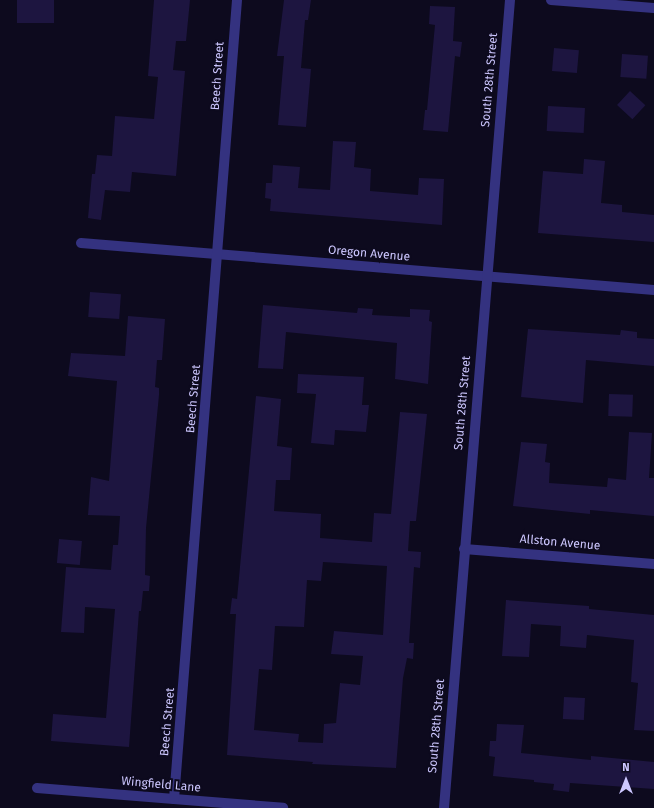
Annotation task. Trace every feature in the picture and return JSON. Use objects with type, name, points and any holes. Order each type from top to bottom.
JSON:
[{"type":"street","name":"Beech Street","points":[[174,799],[237,0]]},
{"type":"street","name":"South 28th Street","points":[[444,808],[486,276],[510,0]]},
{"type":"street","points":[[551,0],[654,8]]},
{"type":"street","name":"Oregon Avenue","points":[[81,244],[654,290]]},
{"type":"street","name":"Allston Avenue","points":[[464,549],[654,564]]},
{"type":"street","name":"Wingfield Lane","points":[[37,788],[283,808]]},
{"type":"building","points":[[17,0],[54,0],[54,23],[17,23]]},
{"type":"building","points":[[154,0],[190,0],[186,41],[176,41],[173,70],[185,71],[176,176],[132,172],[130,192],[105,190],[101,220],[88,218],[92,174],[95,174],[97,155],[112,156],[115,116],[154,119],[158,77],[148,76]]},
{"type":"building","points":[[284,0],[311,0],[308,20],[305,20],[301,68],[311,69],[306,127],[278,125],[284,56],[277,56]]},
{"type":"building","points":[[430,6],[455,7],[453,41],[462,42],[460,57],[455,56],[448,132],[423,130],[425,110],[427,110],[435,25],[429,24]]},
{"type":"building","points":[[554,48],[579,50],[577,73],[552,71]]},
{"type":"building","points":[[622,54],[648,56],[646,79],[620,77]]},
{"type":"building","points":[[630,91],[645,105],[632,119],[617,105]]},
{"type":"building","points":[[548,106],[585,108],[584,133],[547,131]]},
{"type":"building","points":[[333,141],[356,142],[354,167],[371,169],[370,191],[418,195],[419,178],[444,179],[442,225],[270,211],[271,199],[265,198],[266,183],[272,183],[273,165],[300,167],[298,188],[330,190]]},
{"type":"building","points":[[584,159],[605,161],[601,203],[622,205],[622,212],[654,215],[654,242],[538,233],[543,171],[583,174]]},
{"type":"building","points":[[90,292],[121,294],[119,319],[88,317]]},
{"type":"building","points":[[263,305],[357,313],[358,308],[373,309],[372,315],[410,317],[410,309],[430,310],[429,321],[432,322],[428,384],[395,379],[397,343],[286,332],[283,369],[258,368]]},
{"type":"building","points":[[128,316],[165,319],[162,360],[157,360],[155,387],[159,388],[159,395],[146,528],[145,575],[150,576],[149,591],[143,591],[141,611],[139,611],[129,747],[51,741],[53,714],[106,718],[115,609],[85,607],[84,633],[61,632],[66,567],[111,570],[113,545],[118,545],[120,516],[88,515],[91,477],[109,481],[117,381],[68,376],[71,353],[125,356]]},
{"type":"building","points":[[528,329],[620,335],[621,330],[637,332],[637,338],[654,339],[654,366],[586,360],[583,403],[521,397]]},
{"type":"building","points":[[298,374],[364,377],[362,405],[369,405],[366,432],[335,430],[334,445],[311,443],[316,394],[297,393]]},
{"type":"building","points":[[609,394],[633,395],[632,417],[608,416]]},
{"type":"building","points":[[256,396],[281,399],[277,446],[292,448],[290,480],[276,480],[274,511],[321,514],[320,538],[372,542],[374,513],[391,514],[400,412],[427,414],[416,521],[410,521],[408,551],[421,552],[420,568],[414,567],[409,643],[414,643],[413,659],[407,658],[403,678],[396,768],[312,764],[313,762],[227,755],[236,614],[230,614],[232,598],[237,599]],"holes":[[[323,562],[387,566],[383,635],[334,631],[331,654],[363,656],[360,685],[340,683],[336,723],[324,724],[323,743],[298,742],[299,734],[254,730],[259,669],[272,670],[275,626],[304,627],[307,580],[321,581]]]},
{"type":"building","points":[[629,432],[652,433],[649,478],[654,478],[654,516],[590,510],[590,514],[513,506],[521,442],[547,444],[545,462],[550,463],[549,483],[607,487],[608,478],[626,480]]},
{"type":"building","points":[[59,539],[82,541],[80,565],[57,563]]},
{"type":"building","points":[[506,600],[589,606],[589,609],[654,615],[654,731],[634,730],[638,683],[631,682],[634,640],[587,635],[586,648],[560,646],[561,626],[531,624],[529,657],[502,656]]},
{"type":"building","points":[[564,697],[585,698],[584,720],[563,719]]},
{"type":"building","points":[[497,724],[524,725],[521,753],[591,760],[591,756],[654,762],[654,789],[570,783],[569,792],[553,790],[554,784],[534,782],[534,780],[493,776],[495,757],[489,756],[490,741],[496,741]]}]
